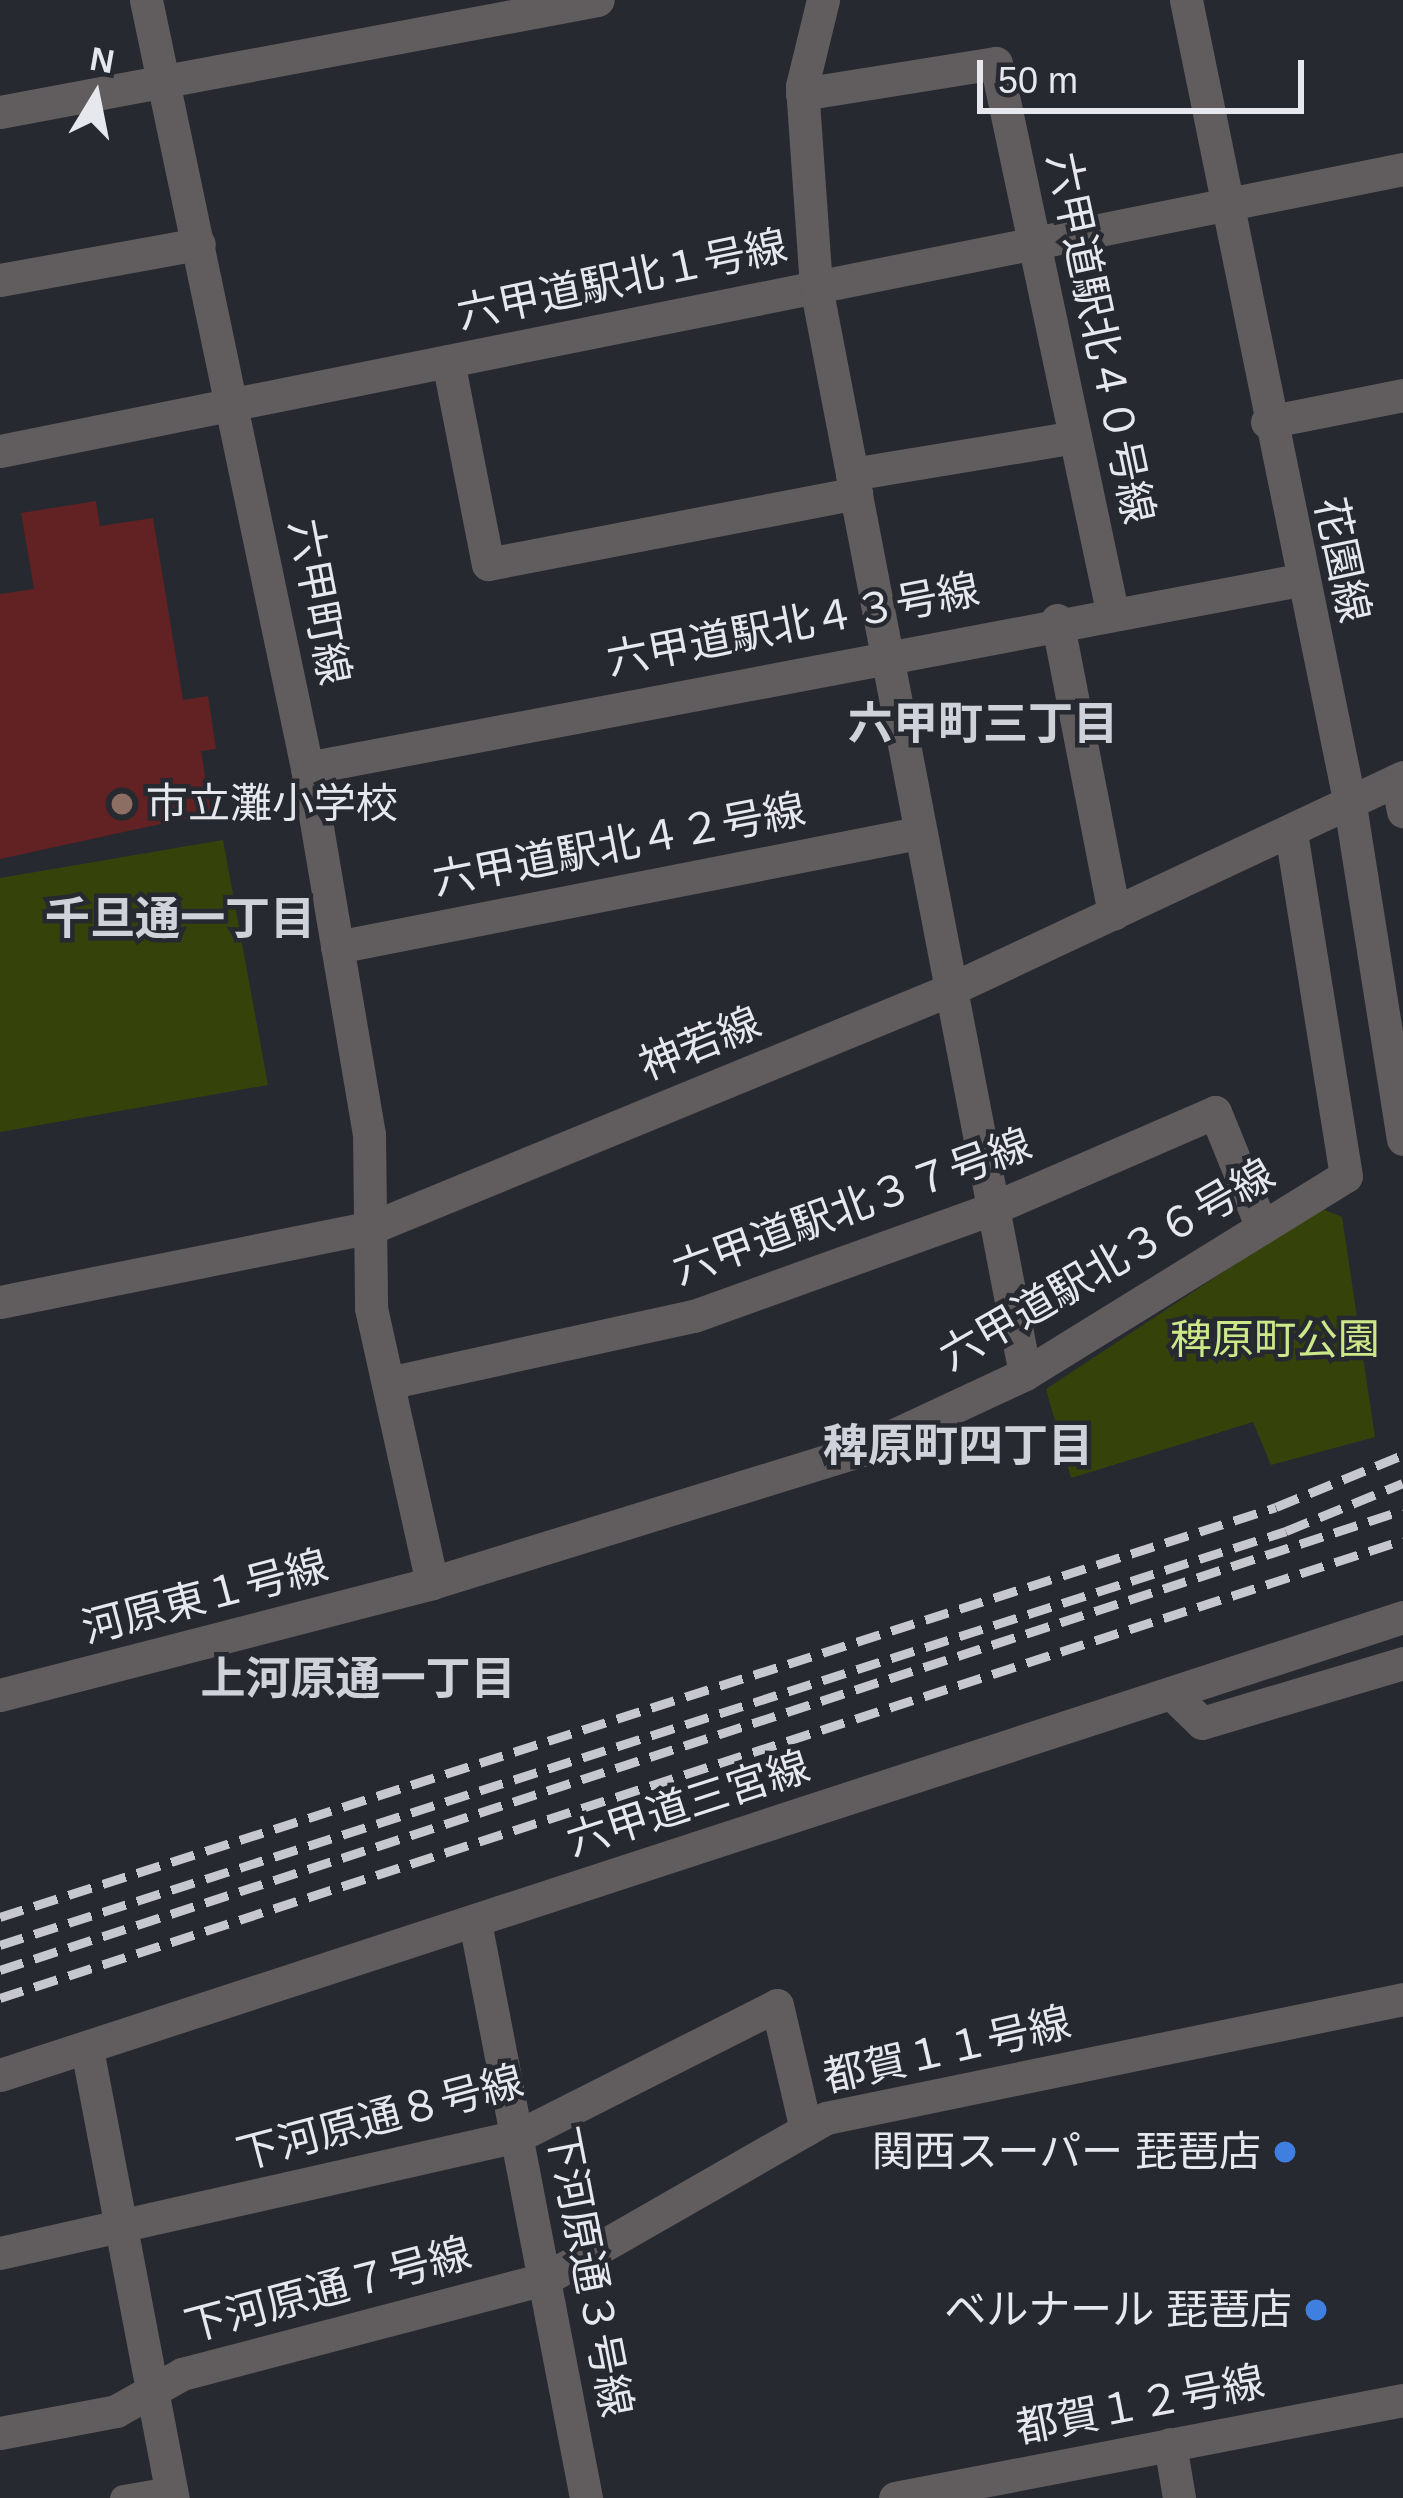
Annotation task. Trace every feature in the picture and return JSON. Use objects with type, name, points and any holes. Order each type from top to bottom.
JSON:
[{"type":"street","name":"六甲町線","points":[[146,0],[307,768],[337,946],[373,1227],[371,1308],[432,1583]]},
{"type":"street","points":[[0,112],[598,0]]},
{"type":"street","name":"六甲道駅北１号線","points":[[0,451],[816,287],[802,94],[824,0]]},
{"type":"street","name":"花園線","points":[[1186,0],[1299,580],[1350,805],[1403,1139]]},
{"type":"street","name":"六甲道駅北４０号線","points":[[802,94],[996,63],[1112,611]]},
{"type":"street","points":[[1024,1374],[947,992],[816,287],[1403,169]]},
{"type":"street","points":[[0,280],[199,244]]},
{"type":"street","points":[[448,361],[488,564],[1075,437]]},
{"type":"street","points":[[1267,422],[1403,395]]},
{"type":"street","name":"六甲道駅北４３号線","points":[[307,768],[886,650],[1299,580]]},
{"type":"street","points":[[1057,620],[1114,914]]},
{"type":"street","name":"神若線","points":[[0,1302],[373,1227],[947,992],[1350,805],[1401,789]]},
{"type":"street","name":"六甲道駅北４２号線","points":[[337,946],[918,832]]},
{"type":"street","name":"六甲道駅北３６号線","points":[[432,1583],[862,1450],[1024,1374],[1346,1176],[1291,834]]},
{"type":"street","name":"六甲道駅北３７号線","points":[[388,1383],[684,1319],[991,1209],[1215,1112],[1262,1228]]},
{"type":"street","name":"河原東１号線","points":[[0,1694],[432,1583]]},
{"type":"street","name":"六甲道三宮線","points":[[0,2075],[1403,1617]]},
{"type":"street","points":[[1171,1693],[1202,1723],[1403,1663]]},
{"type":"street","name":"下河原通３号線","points":[[475,1922],[586,2498]]},
{"type":"street","name":"都賀１１号線","points":[[545,2279],[806,2130],[1403,1999]]},
{"type":"street","name":"下河原通８号線","points":[[0,2253],[121,2230],[518,2136],[776,2005],[806,2130]]},
{"type":"street","points":[[87,2049],[172,2494]]},
{"type":"street","name":"下河原通７号線","points":[[0,2433],[116,2411],[182,2374],[545,2279]]},
{"type":"street","name":"都賀１２号線","points":[[895,2498],[1004,2488],[1170,2444],[1403,2400]]},
{"type":"street","points":[[1170,2444],[1179,2498]]},
{"type":"lane","points":[[123,2498],[172,2494]]},
{"type":"green space","points":[[223,840],[268,1085],[0,1132],[0,878]]},
{"type":"green space","name":"稗原町公園","points":[[1320,1208],[1342,1217],[1375,1437],[1271,1465],[1253,1422],[1071,1478],[1046,1389]]},
{"type":"building","points":[[96,501],[100,526],[153,518],[183,700],[208,696],[216,749],[201,751],[211,813],[0,859],[0,594],[34,589],[21,513]]},
{"type":"railway","points":[[0,1917],[1276,1507],[1403,1455]]},
{"type":"railway","points":[[0,1945],[1286,1531],[1403,1483]]},
{"type":"railway","points":[[0,1970],[1403,1510]]},
{"type":"railway","points":[[0,1998],[1403,1540]]},
{"type":"place","name":"市立灘小学校","points":[[122,804]]},
{"type":"place","name":"関西スーパー 琵琶店","points":[[1285,2152]]},
{"type":"place","name":"ベルナール 琵琶店","points":[[1316,2310]]},
{"type":"district","name":"六甲町三丁目","points":[[983,724]]},
{"type":"district","name":"千旦通一丁目","points":[[180,919]]},
{"type":"district","name":"稗原町四丁目","points":[[958,1446]]},
{"type":"district","name":"上河原通一丁目","points":[[358,1679]]}]
